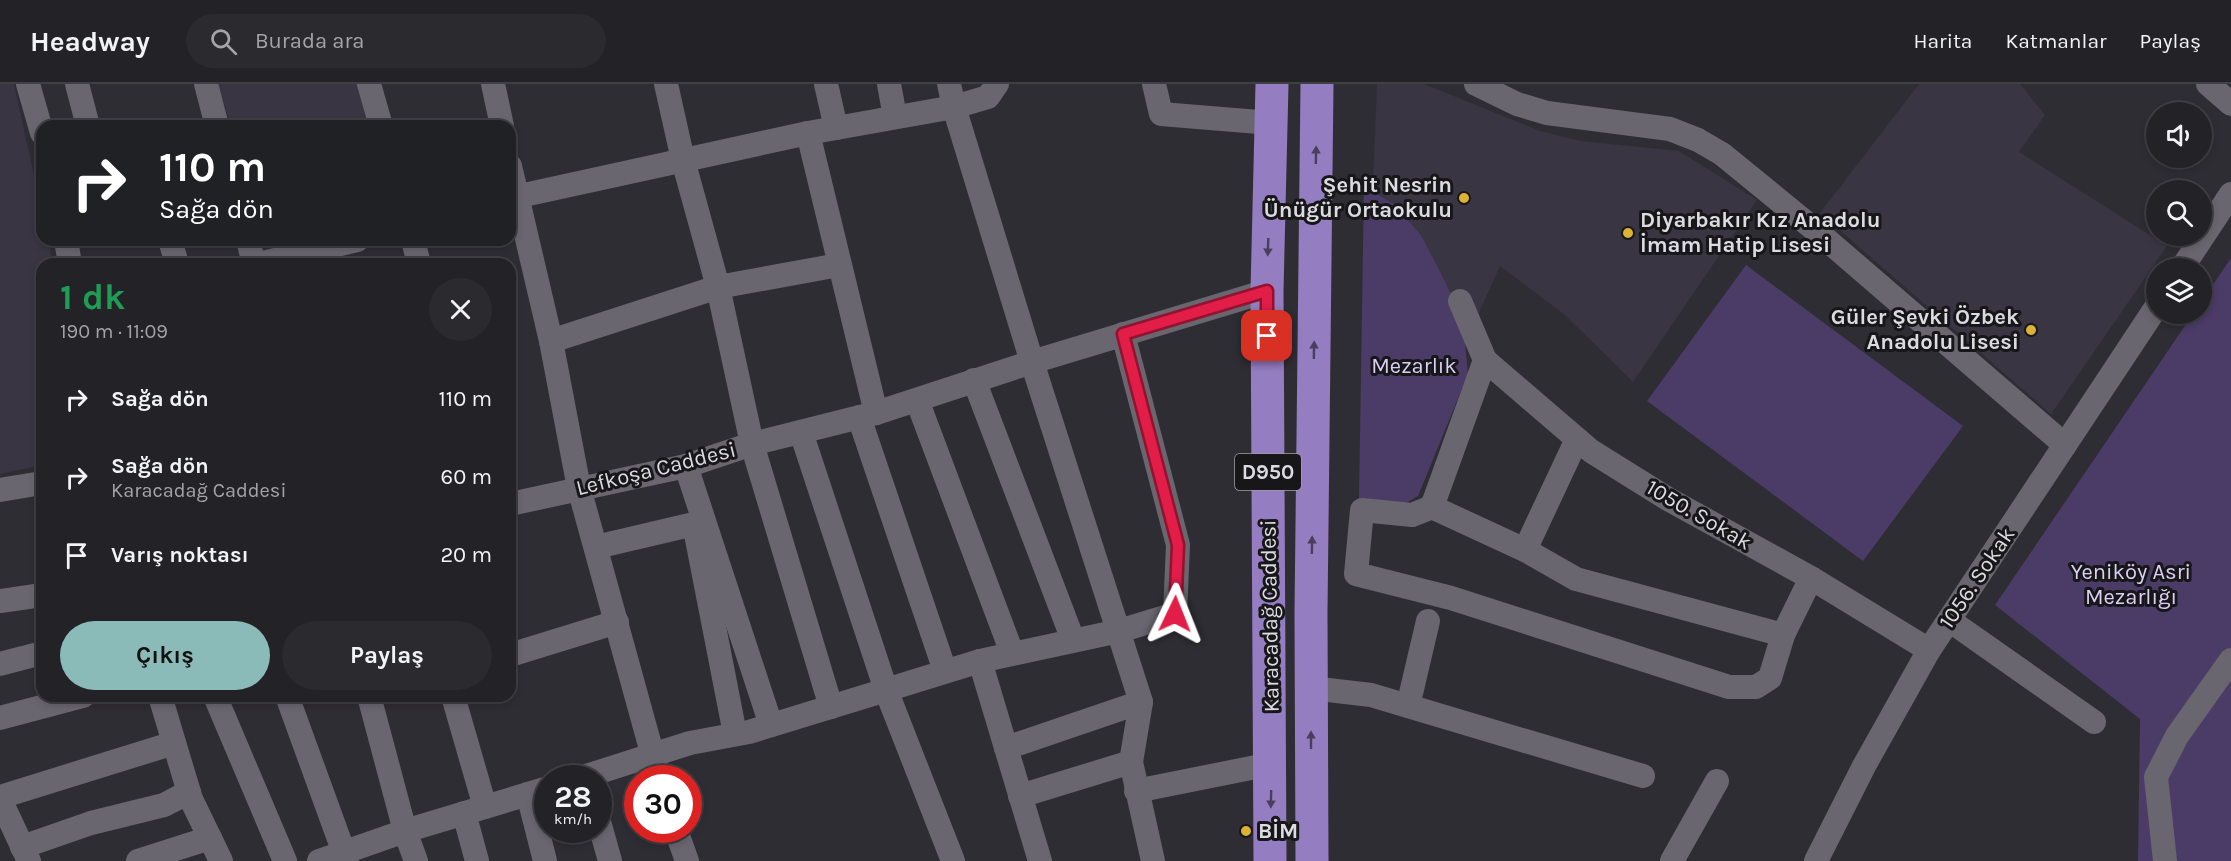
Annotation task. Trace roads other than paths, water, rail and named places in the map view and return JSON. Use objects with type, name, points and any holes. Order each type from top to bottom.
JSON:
[{"type":"highway","name":"Karacadağ Caddesi","points":[[1270,861],[1267,291],[1272,84]]},
{"type":"highway","name":"Karacadağ Caddesi","points":[[1312,861],[1311,688],[1317,84]]},
{"type":"street","points":[[28,84],[38,120]]},
{"type":"street","points":[[77,84],[86,120]]},
{"type":"street","points":[[206,84],[216,120]]},
{"type":"street","points":[[369,84],[379,120]]},
{"type":"street","points":[[493,84],[501,120]]},
{"type":"street","points":[[666,84],[683,160],[718,287],[752,444],[831,707]]},
{"type":"street","points":[[826,84],[836,128]]},
{"type":"street","points":[[889,84],[896,117]]},
{"type":"street","points":[[516,196],[808,133],[896,117],[951,95],[988,97],[997,84]]},
{"type":"street","points":[[1154,84],[1161,114],[1271,123]]},
{"type":"street","points":[[1476,84],[1517,104],[1546,113],[1670,129],[1698,140],[1722,154],[1820,234],[2065,445]]},
{"type":"street","points":[[2208,84],[2231,104]]},
{"type":"street","points":[[951,95],[1032,362],[1141,702],[1131,762],[1153,861]]},
{"type":"street","points":[[808,133],[839,265],[868,415],[945,671]]},
{"type":"street","points":[[2189,258],[2231,194]]},
{"type":"street","points":[[516,208],[551,341],[579,488],[654,765]]},
{"type":"street","points":[[312,258],[329,256],[346,246]]},
{"type":"street","points":[[551,341],[718,287],[839,265]]},
{"type":"street","name":"Lefkoşa Caddesi","points":[[516,503],[686,466],[752,444],[868,415],[974,380],[1267,291]]},
{"type":"street","points":[[1432,507],[1485,360],[1460,301]]},
{"type":"street","name":"1056. Sokak","points":[[1816,861],[1864,766],[1929,650],[2146,323]]},
{"type":"street","points":[[612,769],[690,743],[771,725],[980,661],[1119,631],[1175,614],[1178,545],[1123,334]]},
{"type":"street","name":"1050. Sokak","points":[[1485,360],[1592,451],[1668,499],[1811,578],[1929,650]]},
{"type":"street","points":[[974,380],[1072,640]]},
{"type":"street","points":[[917,400],[1012,653]]},
{"type":"street","points":[[801,432],[886,690],[953,861]]},
{"type":"street","points":[[1525,549],[1577,439]]},
{"type":"street","points":[[686,466],[771,725]]},
{"type":"street","points":[[0,490],[36,484]]},
{"type":"street","points":[[1782,635],[1576,579],[1525,549],[1432,507],[1412,515],[1362,510],[1356,574],[1451,598],[1729,687],[1756,687],[1770,678],[1782,635],[1811,578]]},
{"type":"street","points":[[596,546],[694,524],[735,734]]},
{"type":"street","points":[[0,602],[36,596]]},
{"type":"street","points":[[1949,620],[2094,722]]},
{"type":"street","points":[[1408,706],[1428,621]]},
{"type":"street","points":[[516,653],[617,622]]},
{"type":"street","points":[[0,664],[36,654]]},
{"type":"street","points":[[2165,861],[2156,777],[2177,736],[2231,660]]},
{"type":"street","points":[[980,661],[1040,861]]},
{"type":"street","points":[[1311,688],[1371,695],[1643,776]]},
{"type":"street","points":[[0,718],[60,702]]},
{"type":"street","points":[[162,702],[189,792],[221,861]]},
{"type":"street","points":[[218,702],[285,861]]},
{"type":"street","points":[[289,702],[345,856]]},
{"type":"street","points":[[371,702],[405,831],[416,861]]},
{"type":"street","points":[[454,702],[474,810],[477,861]]},
{"type":"street","points":[[1006,748],[1141,702]]},
{"type":"street","points":[[174,743],[0,798],[26,854],[92,823],[164,806],[189,792]]},
{"type":"street","points":[[1020,796],[1131,762]]},
{"type":"street","points":[[1136,791],[1271,764]]},
{"type":"street","points":[[1672,861],[1717,781]]},
{"type":"street","points":[[319,861],[345,856],[405,831],[534,792]]},
{"type":"street","points":[[138,861],[210,838]]},
{"type":"street","points":[[543,843],[545,861]]},
{"type":"street","points":[[605,843],[610,861]]},
{"type":"street","points":[[681,843],[687,861]]},
{"type":"place","name":"Şehit Nesrin Ünügür Ortaokulu","points":[[1464,198]]},
{"type":"place","name":"Diyarbakır Kız Anadolu İmam Hatip Lisesi","points":[[1628,233]]},
{"type":"place","name":"Güler Şevki Özbek Anadolu Lisesi","points":[[2031,330]]},
{"type":"place","name":"BİM","points":[[1246,831]]},
{"type":"park label","name":"Mezarlık","points":[[1414,366]]},
{"type":"park label","name":"Yeniköy Asri Mezarlığı","points":[[2131,584]]}]
